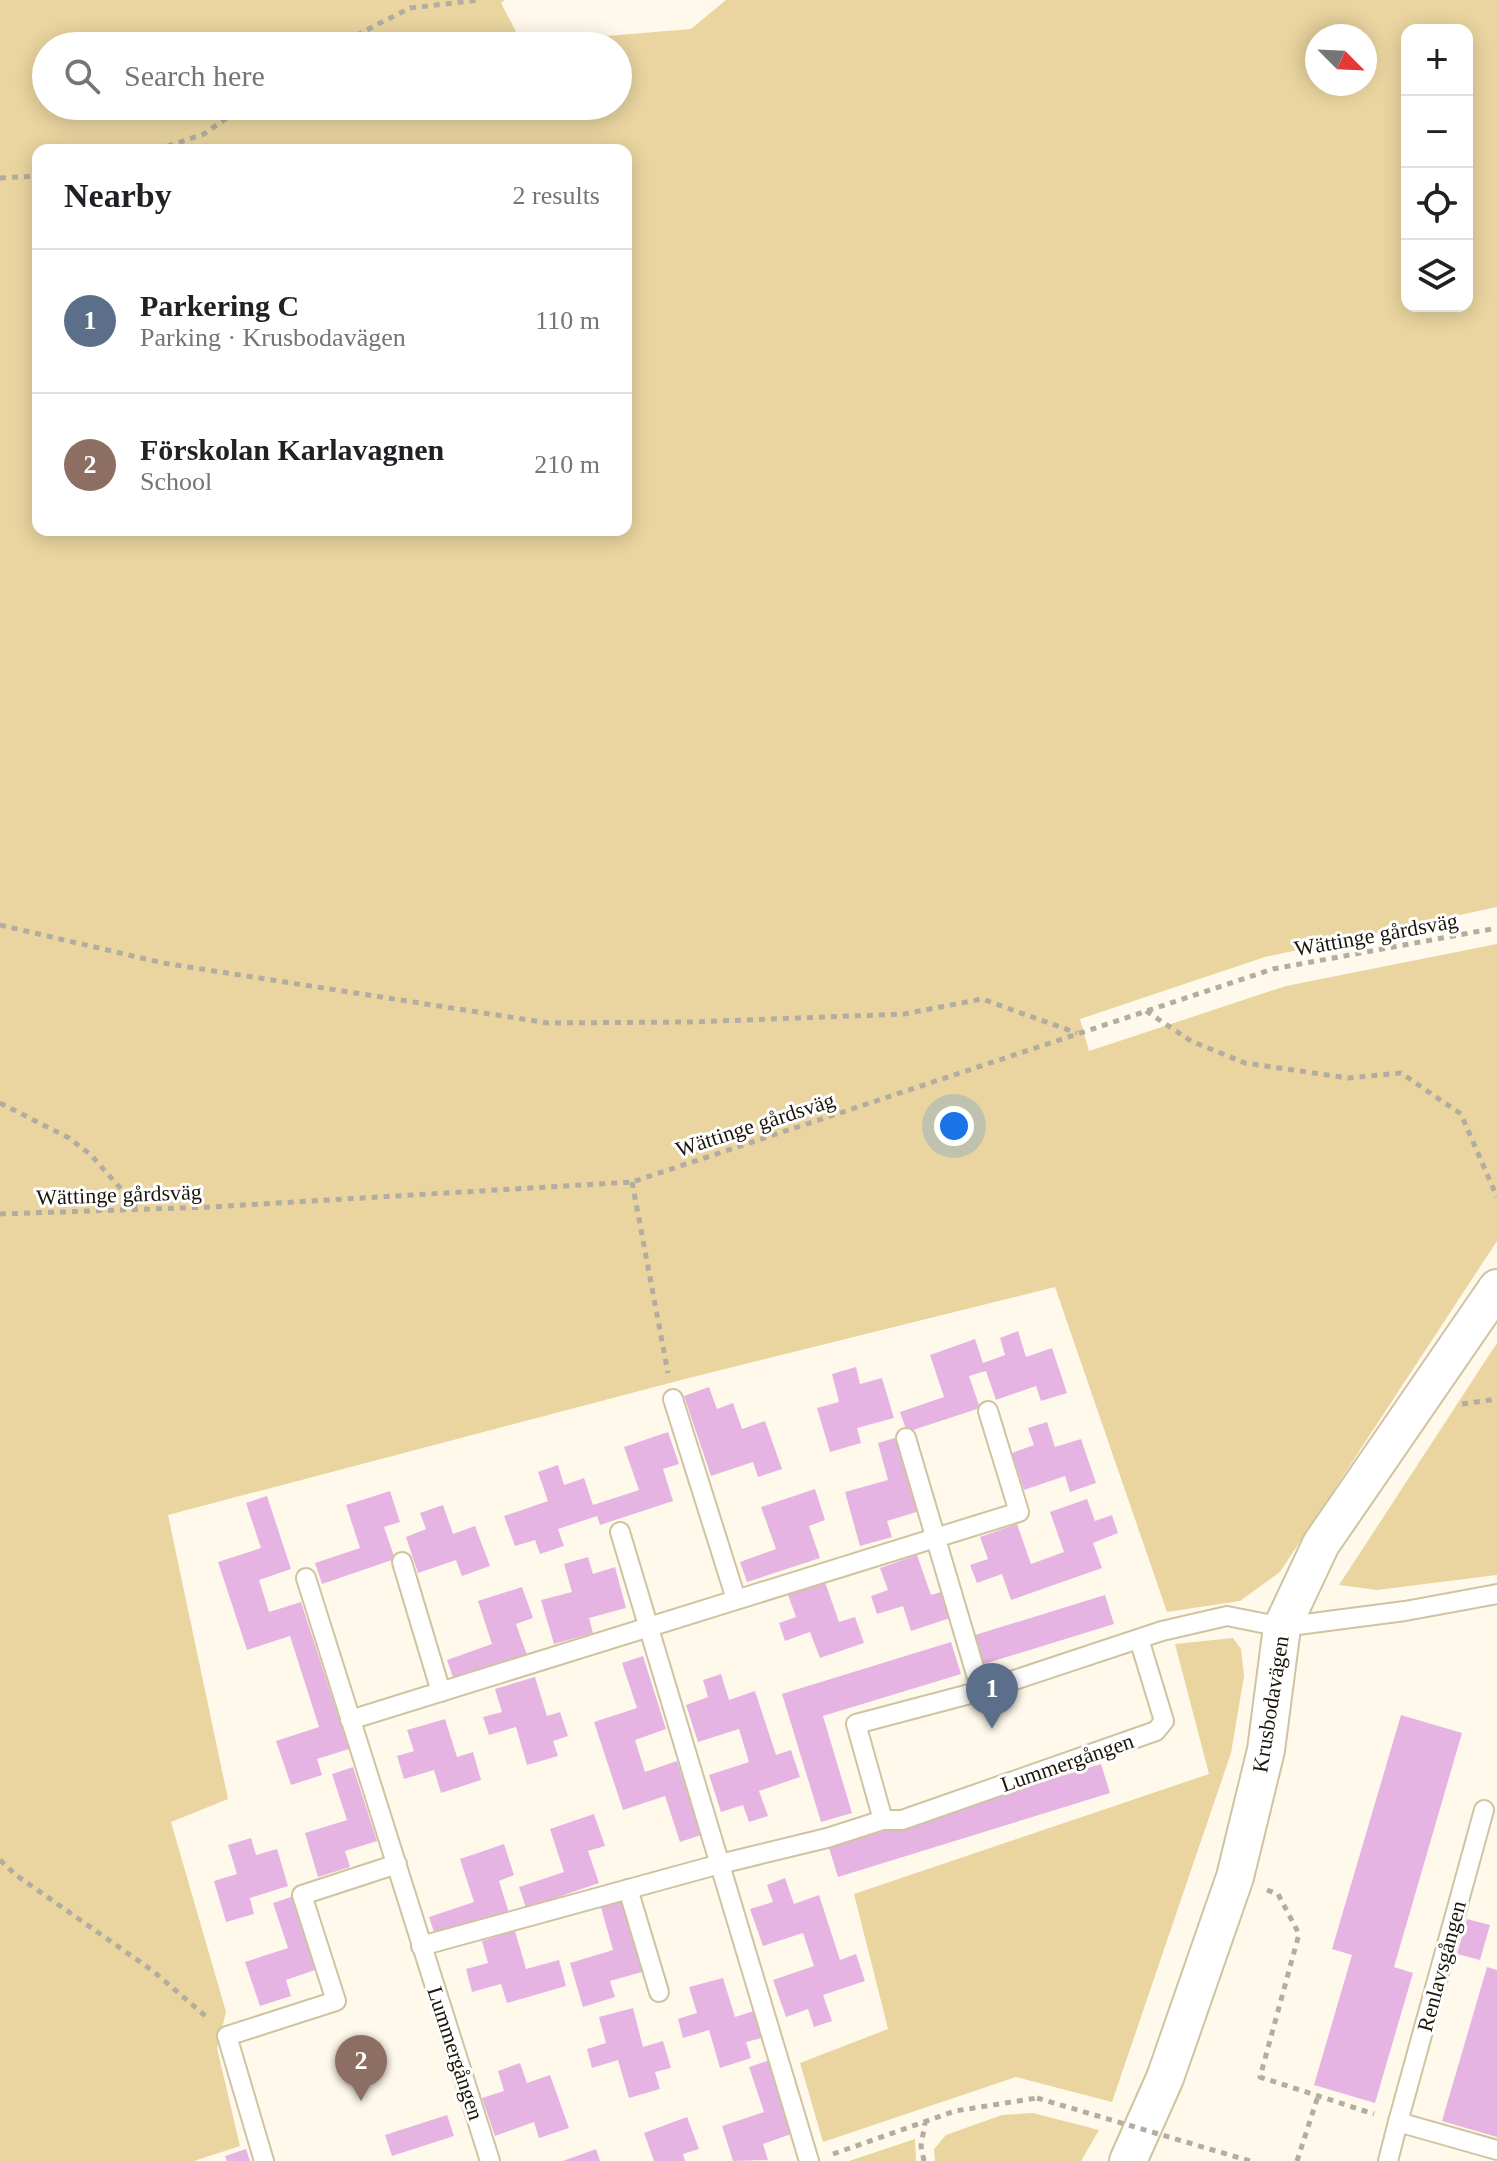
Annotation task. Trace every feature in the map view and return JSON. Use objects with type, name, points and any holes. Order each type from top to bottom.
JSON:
[{"type":"street","name":"Krusbodavägen","points":[[1128,2161],[1165,2078],[1235,1877],[1266,1750],[1282,1627],[1321,1544],[1497,1288]]},
{"type":"lane","points":[[673,1399],[736,1599]]},
{"type":"lane","points":[[350,1720],[1019,1512],[988,1411]]},
{"type":"lane","points":[[906,1438],[981,1691]]},
{"type":"lane","points":[[620,1532],[720,1864],[818,2158]]},
{"type":"lane","points":[[402,1562],[441,1692]]},
{"type":"lane","name":"Lummergången","points":[[306,1578],[490,2161]]},
{"type":"lane","points":[[883,1820],[856,1724],[981,1691],[1139,1639],[1227,1616],[1282,1627],[1405,1611],[1497,1594]]},
{"type":"lane","name":"Lummergången","points":[[421,1946],[827,1838],[883,1820],[902,1820],[1156,1731],[1164,1721],[1139,1639]]},
{"type":"lane","name":"Renlavsgången","points":[[1388,2161],[1484,1810]]},
{"type":"lane","points":[[264,2161],[227,2036],[336,2001],[302,1895],[397,1864]]},
{"type":"lane","points":[[628,1889],[659,1992]]},
{"type":"lane","points":[[1398,2122],[1497,2150]]},
{"type":"path","points":[[363,32],[410,8],[479,0]]},
{"type":"path","points":[[174,144],[204,134],[224,120]]},
{"type":"path","points":[[0,178],[32,176]]},
{"type":"path","points":[[0,925],[163,963],[548,1023],[692,1022],[904,1014],[982,999],[1078,1034]]},
{"type":"path","name":"Wättinge gårdsväg","points":[[0,1214],[632,1182],[1273,969],[1497,928]]},
{"type":"path","points":[[1146,1011],[1191,1041],[1245,1063],[1348,1078],[1401,1073],[1461,1114],[1497,1197]]},
{"type":"path","points":[[0,1103],[69,1138],[91,1155],[139,1209]]},
{"type":"path","points":[[632,1182],[673,1399]]},
{"type":"path","points":[[0,1860],[16,1875],[153,1971],[227,2036]]},
{"type":"path","points":[[1235,1877],[1278,1894],[1299,1934],[1260,2077],[1398,2122]]},
{"type":"path","points":[[1297,2161],[1318,2096]]},
{"type":"path","points":[[818,2158],[955,2111],[1037,2098],[1250,2161]]},
{"type":"path","points":[[924,2161],[921,2146],[925,2122]]},
{"type":"shaded area","points":[[0,0],[505,0],[501,3],[516,32],[32,32],[32,120],[632,120],[632,34],[691,29],[726,0],[1497,0],[1497,907],[1265,957],[1080,1019],[1089,1051],[1286,986],[1497,944],[1497,1241],[1280,1572],[1240,1601],[1167,1612],[1055,1287],[685,1379],[168,1515],[228,1799],[171,1822],[226,2012],[217,2048],[240,2146],[194,2161],[0,2161]]},
{"type":"shaded area","points":[[1497,1343],[1497,1575],[1377,1590],[1339,1585]]},
{"type":"shaded area","points":[[1233,1638],[1241,1649],[1244,1676],[1231,1753],[1112,2102],[1016,2077],[823,2142],[800,2063],[888,2029],[854,1894],[1209,1774],[1175,1644]]},
{"type":"shaded area","points":[[1033,2113],[1099,2130],[1081,2161],[935,2161],[934,2149],[946,2135],[1002,2115]]},
{"type":"shaded area","points":[[915,2139],[916,2161],[849,2161]]},
{"type":"building","points":[[1018,1331],[1026,1357],[1052,1348],[1067,1393],[1041,1401],[1036,1386],[996,1400],[986,1371],[969,1376],[980,1408],[907,1432],[900,1412],[944,1397],[930,1355],[975,1339],[983,1363],[1005,1355],[1000,1338]]},
{"type":"building","points":[[856,1367],[860,1384],[882,1378],[894,1418],[857,1428],[861,1443],[830,1452],[817,1408],[839,1402],[832,1374]]},
{"type":"building","points":[[709,1387],[717,1409],[733,1403],[742,1429],[765,1421],[782,1469],[758,1477],[753,1462],[711,1476],[684,1396]]},
{"type":"building","points":[[1047,1422],[1055,1447],[1081,1439],[1096,1483],[1070,1492],[1065,1476],[1024,1490],[1012,1453],[1034,1445],[1028,1428]]},
{"type":"building","points":[[668,1432],[679,1464],[663,1469],[673,1501],[600,1525],[597,1516],[558,1529],[564,1546],[540,1554],[535,1540],[515,1546],[504,1516],[548,1501],[538,1472],[558,1465],[564,1485],[584,1478],[593,1505],[639,1490],[624,1447]]},
{"type":"building","points":[[898,1437],[920,1511],[887,1521],[892,1537],[860,1546],[845,1492],[888,1480],[878,1443]]},
{"type":"building","points":[[815,1489],[825,1520],[809,1526],[820,1558],[747,1582],[740,1562],[776,1549],[761,1507]]},
{"type":"building","points":[[390,1491],[400,1522],[384,1527],[395,1559],[322,1584],[315,1563],[360,1548],[346,1505]]},
{"type":"building","points":[[267,1496],[291,1569],[259,1580],[269,1612],[301,1602],[349,1749],[317,1759],[322,1775],[291,1785],[276,1741],[319,1727],[290,1636],[247,1650],[218,1562],[261,1548],[246,1503]]},
{"type":"building","points":[[1087,1499],[1095,1521],[1112,1515],[1118,1533],[1093,1543],[1102,1568],[1011,1600],[1002,1574],[977,1583],[970,1565],[988,1559],[980,1537],[1017,1524],[1031,1564],[1064,1552],[1050,1512]]},
{"type":"building","points":[[443,1505],[453,1534],[475,1526],[490,1566],[462,1576],[456,1560],[418,1573],[406,1537],[426,1529],[420,1513]]},
{"type":"building","points":[[917,1555],[931,1595],[947,1590],[956,1616],[911,1631],[903,1606],[877,1614],[871,1596],[888,1590],[880,1568]]},
{"type":"building","points":[[588,1557],[593,1574],[615,1567],[626,1608],[589,1618],[593,1633],[554,1644],[541,1600],[572,1592],[564,1564]]},
{"type":"building","points":[[825,1582],[839,1622],[855,1617],[864,1643],[820,1658],[810,1632],[785,1641],[779,1623],[796,1617],[788,1595]]},
{"type":"building","points":[[522,1587],[533,1618],[516,1624],[527,1655],[454,1680],[447,1660],[492,1644],[478,1601]]},
{"type":"building","points":[[1105,1595],[1114,1624],[984,1664],[975,1635]]},
{"type":"building","points":[[951,1642],[961,1674],[823,1716],[852,1813],[821,1822],[782,1694]]},
{"type":"building","points":[[643,1656],[666,1729],[635,1740],[645,1772],[677,1761],[701,1835],[680,1842],[665,1796],[623,1810],[594,1722],[637,1708],[622,1663]]},
{"type":"building","points":[[721,1674],[729,1700],[755,1691],[776,1755],[791,1750],[800,1777],[759,1791],[768,1816],[749,1822],[743,1805],[721,1812],[709,1775],[749,1762],[739,1729],[698,1742],[686,1705],[708,1697],[703,1680]]},
{"type":"building","points":[[535,1677],[547,1716],[560,1712],[568,1736],[553,1741],[558,1756],[527,1765],[516,1727],[489,1735],[483,1717],[502,1712],[495,1689]]},
{"type":"building","points":[[1401,1715],[1462,1733],[1394,1967],[1413,1973],[1375,2103],[1314,2085],[1352,1955],[1332,1949]]},
{"type":"building","points":[[445,1719],[457,1757],[473,1752],[481,1780],[441,1793],[434,1770],[404,1779],[397,1756],[414,1751],[407,1730]]},
{"type":"building","points":[[1101,1764],[1110,1793],[838,1877],[829,1848]]},
{"type":"building","points":[[353,1767],[377,1841],[345,1851],[350,1867],[318,1877],[305,1833],[347,1820],[332,1774]]},
{"type":"building","points":[[594,1814],[605,1846],[588,1851],[599,1883],[526,1908],[519,1887],[564,1872],[550,1829]]},
{"type":"building","points":[[251,1838],[256,1855],[277,1849],[288,1886],[250,1898],[254,1914],[226,1922],[214,1881],[237,1874],[228,1845]]},
{"type":"building","points":[[504,1844],[514,1875],[499,1881],[509,1913],[436,1938],[429,1917],[474,1902],[460,1859]]},
{"type":"building","points":[[785,1878],[794,1904],[819,1895],[840,1960],[856,1954],[865,1981],[823,1995],[832,2021],[814,2027],[808,2009],[786,2017],[773,1980],[814,1966],[803,1933],[763,1946],[750,1909],[773,1902],[767,1885]]},
{"type":"building","points":[[294,1896],[318,1969],[286,1980],[291,1996],[260,2006],[245,1962],[288,1948],[273,1903]]},
{"type":"building","points":[[621,1898],[642,1972],[610,1981],[615,1997],[583,2007],[570,1963],[613,1950],[600,1904]]},
{"type":"building","points":[[1467,1919],[1490,1925],[1480,1960],[1457,1954]]},
{"type":"building","points":[[515,1931],[526,1969],[559,1960],[566,1986],[507,2003],[501,1984],[472,1992],[466,1969],[488,1963],[482,1941]]},
{"type":"building","points":[[1487,1967],[1497,1970],[1497,2137],[1442,2121]]},
{"type":"building","points":[[723,1978],[735,2017],[754,2011],[762,2038],[746,2042],[751,2058],[720,2068],[709,2030],[683,2038],[678,2019],[697,2013],[689,1987]]},
{"type":"building","points":[[633,2008],[643,2047],[663,2041],[671,2068],[655,2072],[660,2089],[629,2098],[618,2060],[592,2068],[587,2049],[606,2043],[599,2017]]},
{"type":"building","points":[[770,2060],[794,2133],[763,2144],[768,2160],[733,2161],[722,2126],[764,2112],[749,2067]]},
{"type":"building","points":[[520,2063],[527,2083],[550,2075],[569,2128],[539,2138],[534,2122],[495,2136],[482,2098],[504,2091],[498,2071]]},
{"type":"building","points":[[447,2115],[454,2136],[392,2156],[385,2135]]},
{"type":"building","points":[[687,2117],[699,2149],[683,2154],[685,2161],[654,2161],[644,2133]]},
{"type":"building","points":[[246,2149],[250,2161],[227,2161],[225,2156]]},
{"type":"building","points":[[596,2149],[600,2161],[563,2161]]},
{"type":"place","name":"Parkering C","points":[[992,1729]]},
{"type":"place","name":"Förskolan Karlavagnen","points":[[361,2101]]}]
